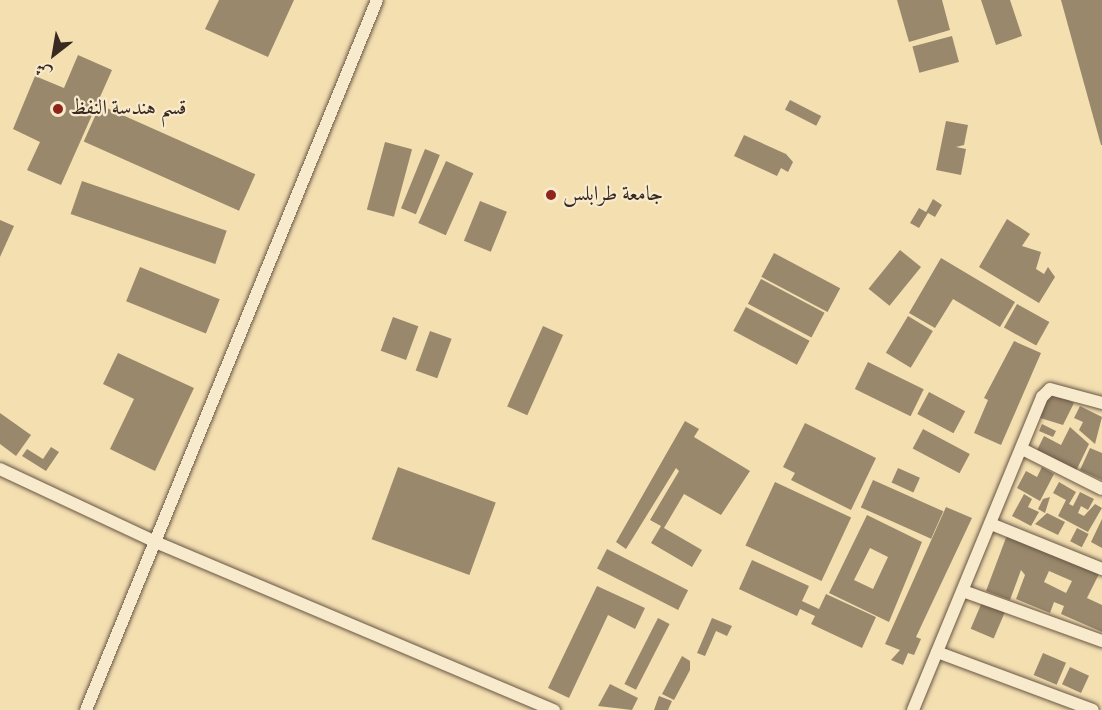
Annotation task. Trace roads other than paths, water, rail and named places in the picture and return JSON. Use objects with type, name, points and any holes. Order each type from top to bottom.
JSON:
[{"type":"street","points":[[86,710],[158,543],[377,0]]},
{"type":"street","points":[[913,710],[1022,449],[1036,408],[1050,389],[1102,403]]},
{"type":"street","points":[[1022,449],[1102,489]]},
{"type":"street","points":[[0,469],[158,543],[554,710]]},
{"type":"street","points":[[991,524],[1102,569]]},
{"type":"street","points":[[963,591],[1102,640]]},
{"type":"street","points":[[937,652],[1093,710]]},
{"type":"place","name":"قسم هندسة النفظ","points":[[58,109]]},
{"type":"place","name":"جامعة طرابلس","points":[[551,195]]}]
